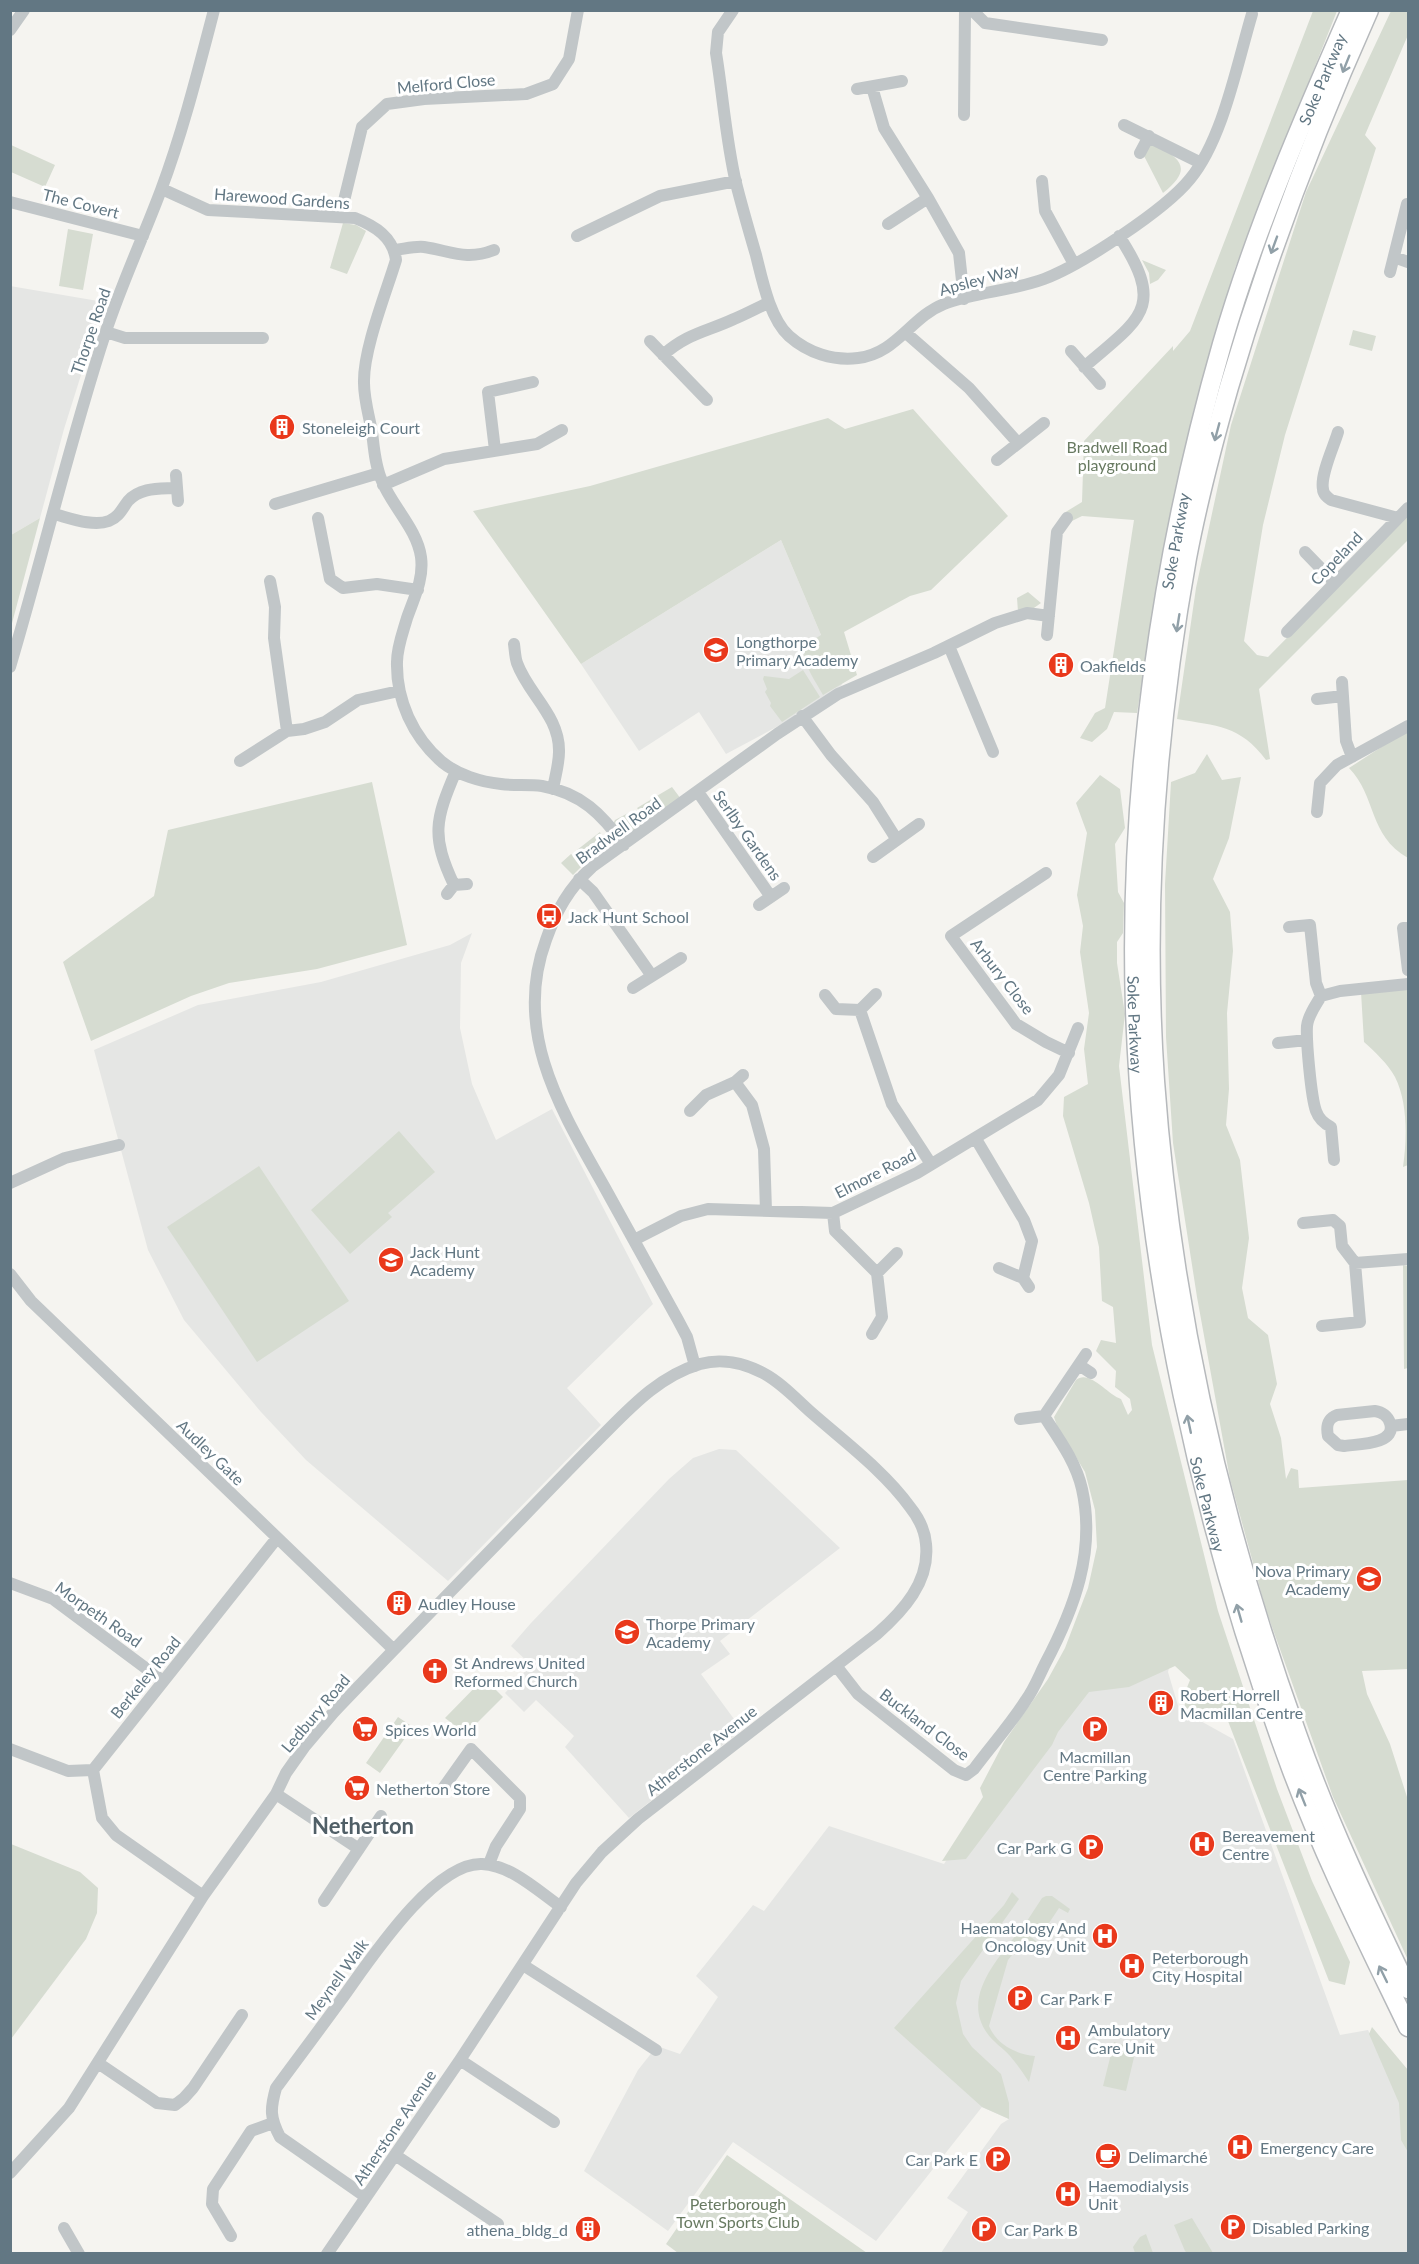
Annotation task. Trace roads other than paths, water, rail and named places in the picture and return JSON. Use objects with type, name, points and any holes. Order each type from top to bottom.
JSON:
[{"type":"highway","name":"Soke Parkway","points":[[1351,10],[1279,181],[1242,284],[1223,342],[1185,489],[1157,644],[1149,711],[1137,859],[1135,1006],[1139,1091],[1159,1266],[1182,1392],[1212,1519],[1248,1644],[1292,1771],[1318,1835],[1408,2027]]},
{"type":"highway","name":"Soke Parkway","points":[[1369,10],[1274,245],[1236,365],[1187,557],[1167,690],[1158,777],[1153,860],[1152,1003],[1155,1081],[1176,1267],[1198,1388],[1225,1505],[1263,1636],[1298,1739],[1350,1867],[1408,1989]]},
{"type":"street","points":[[10,30],[24,10]]},
{"type":"street","name":"Thorpe Road","points":[[10,667],[54,514],[70,446],[106,332],[162,189],[183,127],[214,10]]},
{"type":"street","name":"Melford Close","points":[[340,217],[362,127],[387,104],[424,99],[526,93],[553,84],[569,59],[578,10]]},
{"type":"street","name":"Apsley Way","points":[[734,10],[718,33],[716,53],[736,181],[768,303],[787,335],[807,350],[827,357],[860,358],[888,348],[925,315],[943,304],[1043,279],[1074,264],[1119,236],[1177,193],[1201,163],[1214,139],[1252,14]]},
{"type":"street","points":[[964,116],[965,10]]},
{"type":"street","points":[[972,10],[985,23],[1102,40]]},
{"type":"street","points":[[857,89],[902,81]]},
{"type":"street","points":[[872,87],[884,128],[959,253],[964,299]]},
{"type":"street","points":[[1124,125],[1201,163]]},
{"type":"street","points":[[1140,153],[1149,136]]},
{"type":"street","points":[[577,236],[660,196],[736,181]]},
{"type":"street","points":[[1041,181],[1045,211],[1074,264]]},
{"type":"street","name":"Harewood Gardens","points":[[162,189],[207,210],[355,218],[377,228],[395,250]]},
{"type":"street","points":[[888,224],[928,198]]},
{"type":"street","name":"The Covert","points":[[10,202],[143,236]]},
{"type":"street","points":[[1390,272],[1407,204]]},
{"type":"street","points":[[1084,367],[1128,328],[1141,311],[1144,284],[1135,262],[1119,236]]},
{"type":"street","points":[[494,250],[478,256],[449,254],[422,247],[395,250],[396,260],[368,351],[364,382],[381,479],[416,541],[421,556],[418,590],[400,640],[396,661],[399,691],[409,721],[418,735],[444,763],[456,771],[480,780],[501,784],[541,786],[582,801],[598,812],[624,845]]},
{"type":"street","points":[[1394,257],[1408,262]]},
{"type":"street","points":[[663,356],[678,343],[694,334],[734,320],[768,303]]},
{"type":"street","points":[[106,332],[124,338],[263,338]]},
{"type":"street","points":[[906,333],[969,388],[1018,443]]},
{"type":"street","points":[[650,341],[707,400]]},
{"type":"street","points":[[1071,351],[1100,384]]},
{"type":"street","points":[[495,450],[488,392],[533,382]]},
{"type":"street","points":[[997,460],[1044,423]]},
{"type":"street","points":[[275,504],[381,479],[444,459],[537,444],[562,430]]},
{"type":"street","points":[[1338,432],[1323,481],[1325,495],[1332,500],[1398,518]]},
{"type":"street","points":[[54,514],[97,523],[109,521],[119,515],[137,494],[148,490],[177,495],[176,475]]},
{"type":"street","name":"Copeland","points":[[1287,632],[1408,508]]},
{"type":"street","points":[[318,518],[330,579],[343,588],[377,584],[418,590]]},
{"type":"street","points":[[1047,635],[1057,532],[1067,518]]},
{"type":"street","points":[[1305,552],[1335,583]]},
{"type":"street","points":[[270,581],[275,608],[274,638],[287,731]]},
{"type":"street","name":"Bradwell Road","points":[[695,1366],[687,1337],[565,1116],[542,1059],[536,1032],[534,999],[541,954],[552,923],[563,900],[579,879],[802,716],[848,689],[1009,618],[1028,614],[1049,616]]},
{"type":"street","points":[[514,644],[516,662],[552,720],[558,737],[560,751],[553,789]]},
{"type":"street","points":[[949,646],[993,753]]},
{"type":"street","points":[[1342,682],[1346,741],[1352,757]]},
{"type":"street","points":[[240,761],[287,731],[304,729],[325,722],[358,700],[399,691]]},
{"type":"street","points":[[1317,699],[1343,696]]},
{"type":"street","points":[[802,716],[831,755],[873,802],[897,840]]},
{"type":"street","points":[[1317,812],[1320,783],[1337,765],[1408,726]]},
{"type":"street","points":[[456,771],[439,819],[438,838],[441,857],[456,887]]},
{"type":"street","name":"Serlby Gardens","points":[[698,792],[771,897]]},
{"type":"street","points":[[873,857],[919,824]]},
{"type":"street","name":"Arbury Close","points":[[1046,873],[951,936],[1016,1024],[1069,1053]]},
{"type":"street","points":[[579,879],[593,892],[652,976]]},
{"type":"street","name":"Serlby Gardens","points":[[759,905],[784,888]]},
{"type":"street","points":[[1289,927],[1311,925],[1316,983],[1321,996]]},
{"type":"street","points":[[1408,928],[1403,928],[1408,970]]},
{"type":"street","points":[[633,988],[681,958]]},
{"type":"street","points":[[1334,1160],[1331,1127],[1322,1122],[1315,1109],[1307,1023],[1321,996],[1340,991],[1408,984]]},
{"type":"street","points":[[825,995],[836,1009],[860,1010],[876,994]]},
{"type":"street","points":[[860,1010],[892,1104],[931,1164]]},
{"type":"street","name":"Elmore Road","points":[[634,1240],[681,1216],[708,1209],[833,1213],[917,1173],[1038,1100],[1059,1075],[1078,1028]]},
{"type":"street","points":[[1278,1043],[1307,1040]]},
{"type":"street","points":[[690,1111],[706,1095],[739,1078],[752,1105],[764,1149],[766,1211]]},
{"type":"street","points":[[976,1139],[1024,1220],[1032,1241],[1026,1283],[999,1268]]},
{"type":"street","points":[[10,1183],[65,1158],[119,1145]]},
{"type":"street","points":[[833,1213],[835,1231],[877,1273],[882,1317],[872,1334]]},
{"type":"street","points":[[1303,1223],[1333,1220],[1340,1226],[1342,1246],[1355,1263],[1360,1322],[1322,1326]]},
{"type":"street","points":[[877,1273],[897,1253]]},
{"type":"street","points":[[1355,1263],[1408,1259]]},
{"type":"street","name":"Audley Gate","points":[[10,1274],[31,1301],[393,1650]]},
{"type":"street","points":[[1020,1419],[1044,1416],[1083,1360],[1091,1373]]},
{"type":"street","name":"Atherstone Avenue","points":[[327,2253],[591,1864],[627,1828],[837,1667],[895,1617],[918,1586],[927,1544],[921,1524],[911,1507],[888,1482],[763,1373],[738,1363],[717,1362],[695,1366]]},
{"type":"street","name":"Ledbury Road","points":[[10,2173],[69,2108],[203,1896],[276,1794],[286,1773],[305,1746],[333,1713],[633,1405],[659,1383],[695,1366]]},
{"type":"street","points":[[1375,1411],[1385,1415],[1391,1426],[1390,1433],[1380,1441],[1344,1446],[1333,1442],[1326,1429],[1327,1423],[1337,1415],[1375,1411]]},
{"type":"street","name":"Buckland Close","points":[[837,1667],[858,1694],[954,1770],[966,1774],[974,1769],[1026,1700],[1065,1626],[1078,1591],[1085,1559],[1088,1524],[1082,1487],[1068,1453],[1044,1416]]},
{"type":"street","points":[[1391,1426],[1408,1424]]},
{"type":"street","name":"Berkeley Road","points":[[93,1770],[277,1538]]},
{"type":"street","name":"Morpeth Road","points":[[10,1583],[53,1599],[163,1681]]},
{"type":"street","points":[[10,1749],[68,1771],[93,1770],[102,1818],[116,1835],[203,1896]]},
{"type":"street","points":[[444,1787],[471,1749],[520,1798],[520,1809],[496,1846],[489,1864],[504,1868],[561,1907]]},
{"type":"street","points":[[276,1794],[359,1849]]},
{"type":"street","points":[[324,1901],[381,1816]]},
{"type":"street","name":"Meynell Walk","points":[[273,2123],[271,2105],[276,2088],[399,1922],[432,1889],[462,1867],[479,1863],[489,1864]]},
{"type":"street","points":[[523,1965],[656,2050]]},
{"type":"street","points":[[98,2063],[158,2103],[175,2105],[193,2088],[242,2015]]},
{"type":"street","points":[[459,2060],[554,2122]]},
{"type":"street","points":[[231,2236],[212,2204],[213,2189],[251,2131],[273,2123],[280,2137],[366,2197]]},
{"type":"street","points":[[395,2155],[498,2224]]},
{"type":"street","points":[[64,2228],[79,2253]]},
{"type":"place","name":"Stoneleigh Court","points":[[282,427]]},
{"type":"place","name":"Longthorpe Primary Academy","points":[[716,650]]},
{"type":"place","name":"Oakfields","points":[[1061,665]]},
{"type":"place","name":"Jack Hunt School","points":[[549,916]]},
{"type":"place","name":"Jack Hunt Academy","points":[[391,1260]]},
{"type":"place","name":"Nova Primary Academy","points":[[1369,1579]]},
{"type":"place","name":"Audley House","points":[[399,1603]]},
{"type":"place","name":"Thorpe Primary Academy","points":[[627,1632]]},
{"type":"place","name":"St Andrews United Reformed Church","points":[[435,1671]]},
{"type":"place","name":"Robert Horrell Macmillan Centre","points":[[1161,1703]]},
{"type":"place","name":"Spices World","points":[[365,1729]]},
{"type":"place","name":"Macmillan Centre Parking","points":[[1095,1729]]},
{"type":"place","name":"Netherton Store","points":[[357,1788]]},
{"type":"place","name":"Bereavement Centre","points":[[1202,1844]]},
{"type":"place","name":"Car Park G","points":[[1091,1847]]},
{"type":"place","name":"Haematology And Oncology Unit","points":[[1105,1936]]},
{"type":"place","name":"Peterborough City Hospital","points":[[1132,1966]]},
{"type":"place","name":"Car Park F","points":[[1020,1998]]},
{"type":"place","name":"Ambulatory Care Unit","points":[[1068,2038]]},
{"type":"place","name":"Emergency Care","points":[[1240,2147]]},
{"type":"place","name":"Delimarché","points":[[1108,2156]]},
{"type":"place","name":"Car Park E","points":[[998,2159]]},
{"type":"place","name":"Haemodialysis Unit","points":[[1068,2194]]},
{"type":"place","name":"Disabled Parking","points":[[1233,2227]]},
{"type":"place","name":"athena_bldg_d","points":[[588,2229]]},
{"type":"place","name":"Car Park B","points":[[984,2229]]},
{"type":"district","name":"Netherton","points":[[363,1825]]},
{"type":"park label","name":"Bradwell Road playground","points":[[1117,455]]},
{"type":"park label","name":"Peterborough Town Sports Club","points":[[738,2212]]}]
